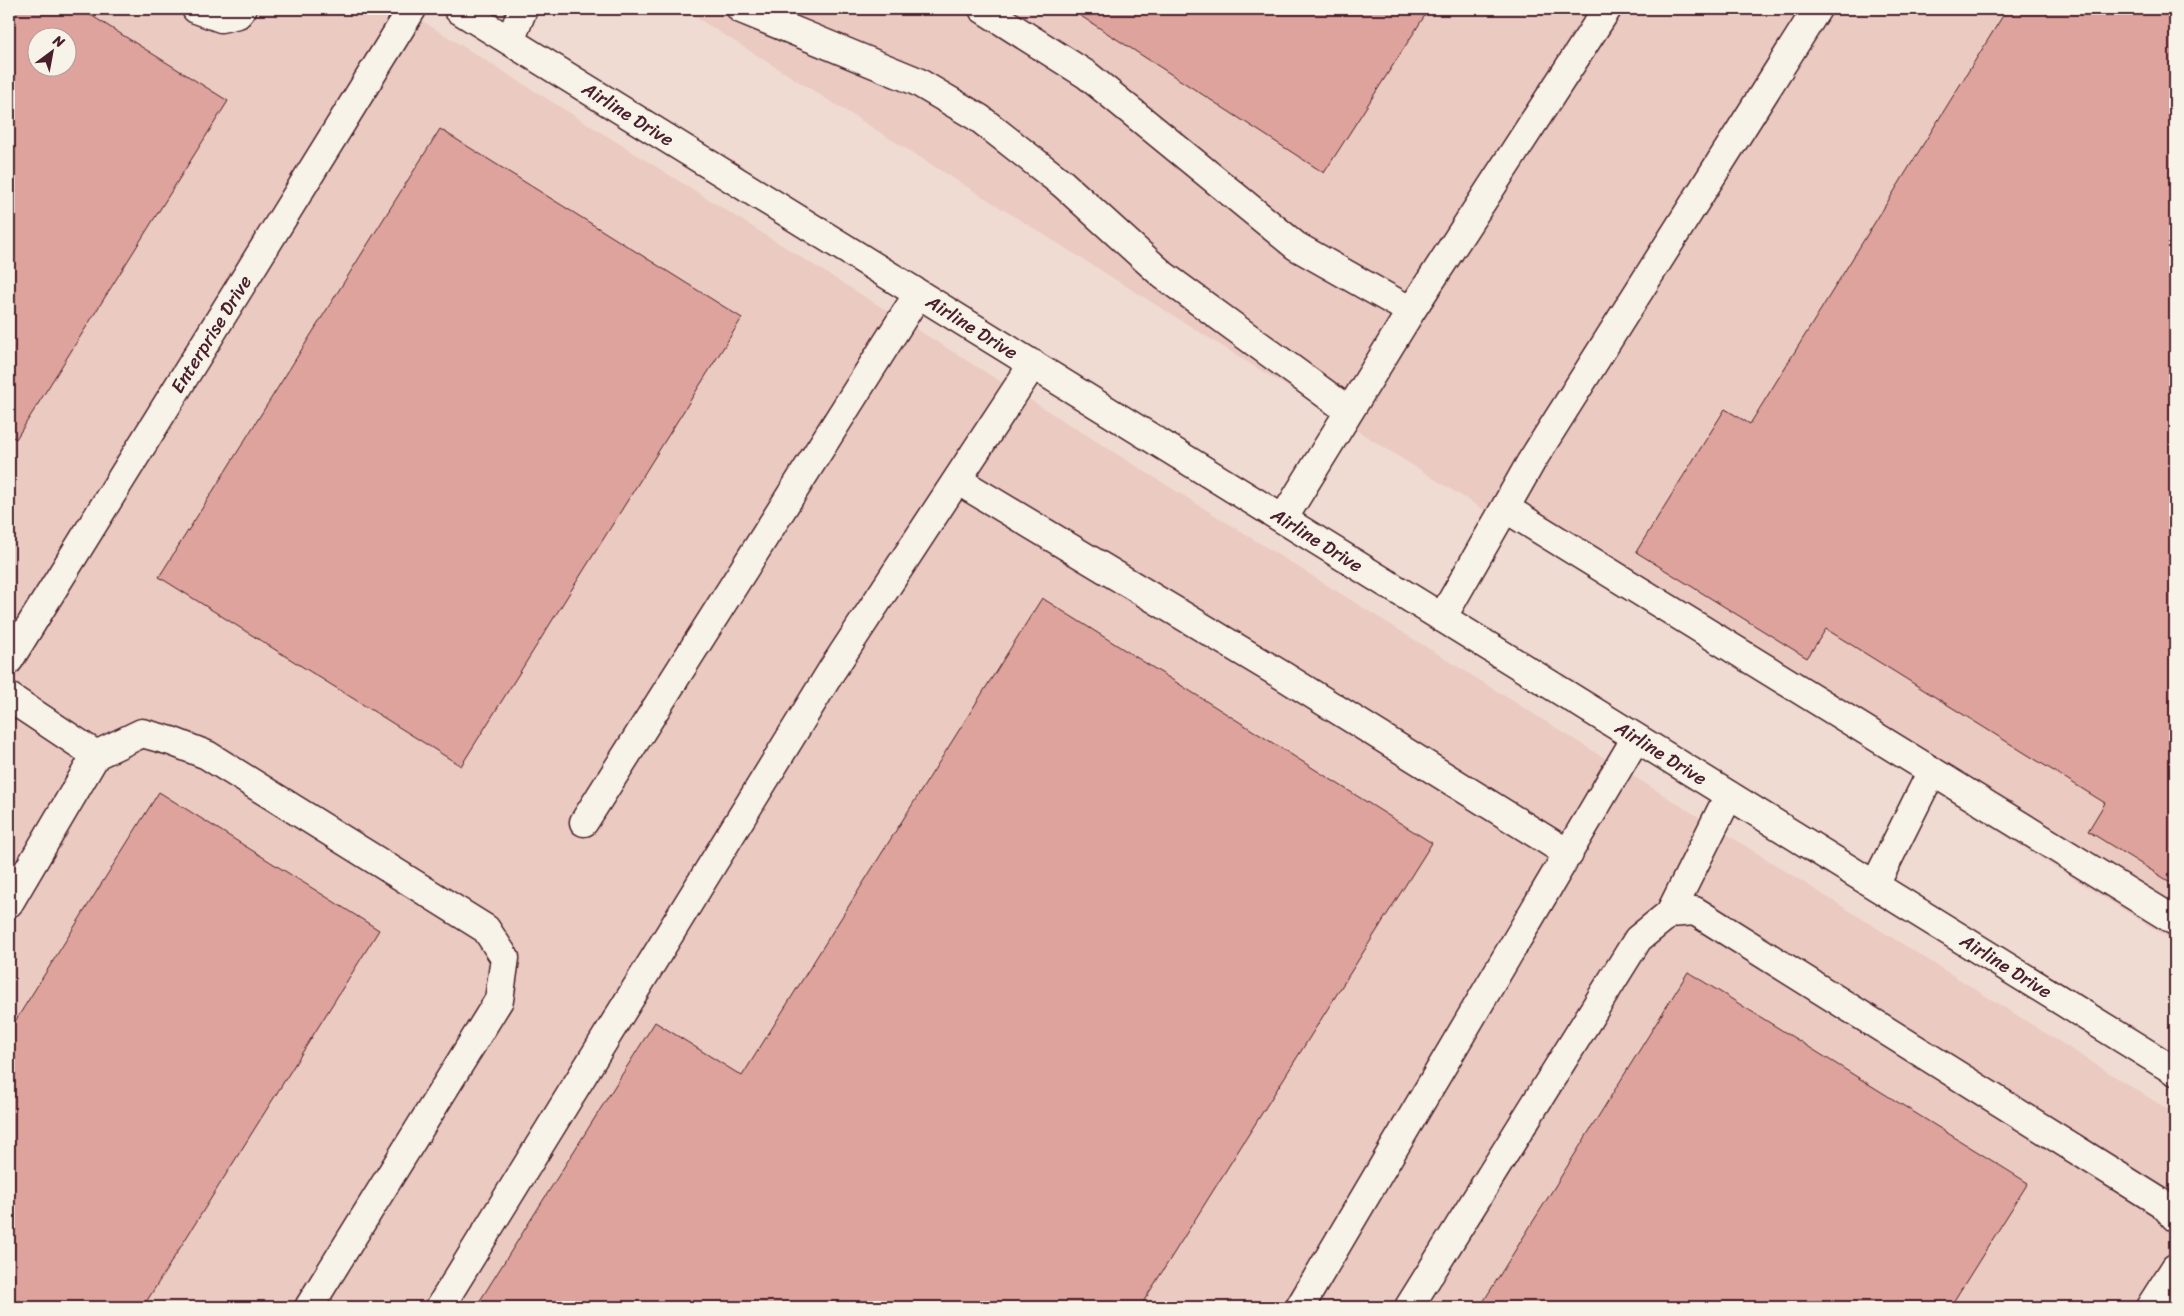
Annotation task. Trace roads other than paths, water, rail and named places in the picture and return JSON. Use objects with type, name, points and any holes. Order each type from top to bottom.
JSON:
[{"type":"street","points":[[196,9],[221,18],[238,14],[242,9]]},
{"type":"street","name":"Enterprise Drive","points":[[9,660],[412,9]]},
{"type":"street","name":"Airline Drive","points":[[458,9],[2175,1071]]},
{"type":"street","points":[[510,41],[523,9]]},
{"type":"street","points":[[741,9],[916,81],[979,118],[1063,184],[1163,275],[1349,411]]},
{"type":"street","points":[[984,9],[1087,75],[1296,246],[1411,311]]},
{"type":"street","points":[[1283,519],[1411,311],[1607,9]]},
{"type":"street","points":[[1442,618],[1531,462],[1817,9]]},
{"type":"street","points":[[584,822],[918,294]]},
{"type":"street","points":[[440,1307],[832,670],[1032,364]]},
{"type":"street","points":[[957,480],[1285,677],[1569,854]]},
{"type":"street","points":[[1505,508],[2175,921]]},
{"type":"street","points":[[9,697],[96,755]]},
{"type":"street","points":[[9,903],[96,755],[142,733],[171,741],[207,755],[486,930],[505,958],[499,1000],[309,1307]]},
{"type":"street","points":[[1300,1307],[1636,738]]},
{"type":"street","points":[[1875,885],[1932,771]]},
{"type":"street","points":[[1409,1307],[1638,939],[1670,913],[1729,795]]},
{"type":"street","points":[[1670,913],[1695,912],[2163,1204],[2175,1217]]},
{"type":"street","points":[[2150,1307],[2175,1268]]}]
